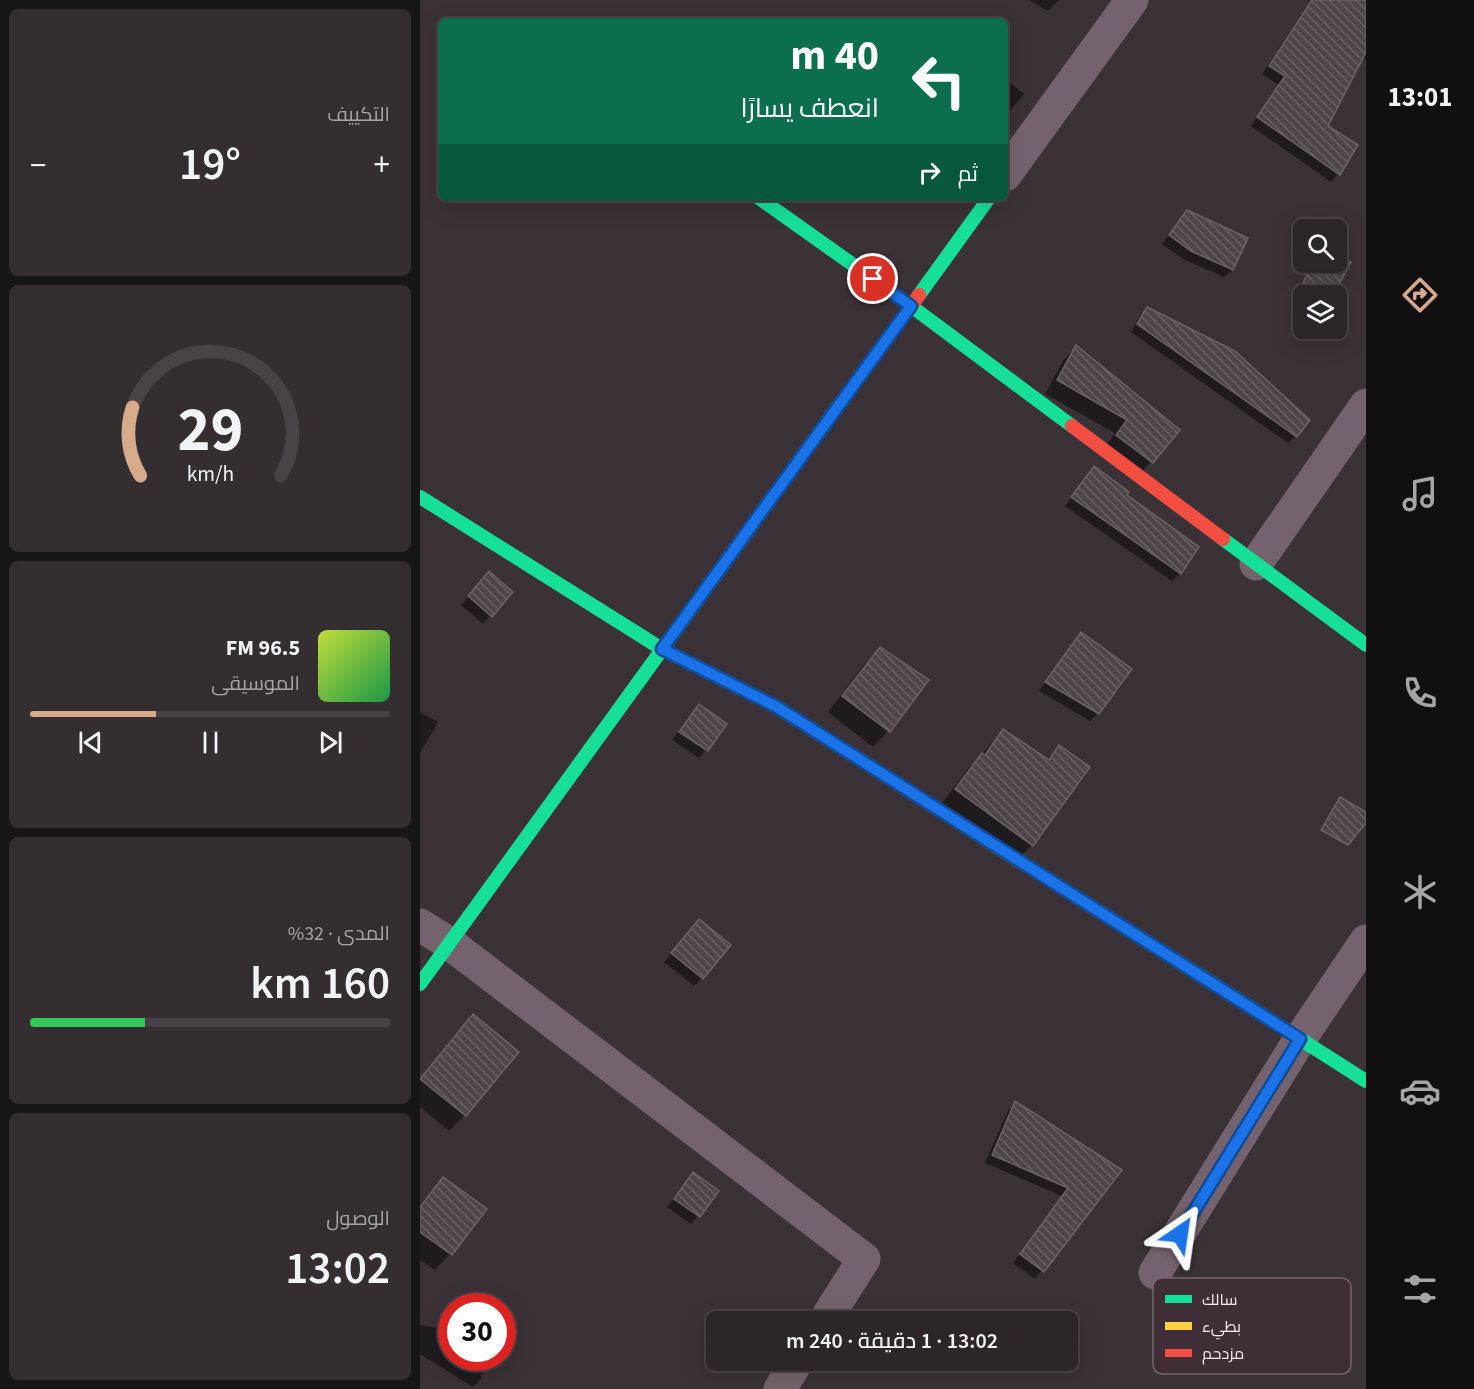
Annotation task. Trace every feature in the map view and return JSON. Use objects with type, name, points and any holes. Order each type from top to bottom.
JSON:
[{"type":"street","points":[[1008,171],[1132,0]]},
{"type":"street","points":[[763,201],[911,306],[1366,645]]},
{"type":"street","points":[[420,984],[986,201]]},
{"type":"street","points":[[1256,564],[1366,405]]},
{"type":"street","points":[[420,497],[662,649],[777,707],[1366,1081]]},
{"type":"street","points":[[420,926],[449,943],[864,1259],[831,1311]]},
{"type":"street","points":[[1155,1273],[1300,1039],[1366,941]]},
{"type":"street","points":[[780,1389],[791,1371]]},
{"type":"building","points":[[1312,0],[1366,0],[1366,52],[1328,126],[1358,145],[1340,175],[1257,117],[1285,76],[1269,66]]},
{"type":"building","points":[[1187,210],[1248,238],[1233,270],[1191,251],[1169,235]]},
{"type":"building","points":[[1308,273],[1345,273],[1339,285],[1302,285]]},
{"type":"building","points":[[1147,307],[1235,351],[1310,420],[1297,437],[1137,324]]},
{"type":"building","points":[[1076,345],[1180,430],[1153,463],[1116,435],[1127,420],[1057,380]]},
{"type":"building","points":[[1094,466],[1129,492],[1127,495],[1199,547],[1181,574],[1071,497]]},
{"type":"building","points":[[489,571],[513,592],[492,617],[468,596]]},
{"type":"building","points":[[1081,632],[1132,669],[1099,714],[1045,682]]},
{"type":"building","points":[[880,647],[929,680],[890,732],[842,696]]},
{"type":"building","points":[[699,704],[727,724],[708,751],[679,732]]},
{"type":"building","points":[[1003,729],[1049,760],[1059,745],[1090,767],[1033,846],[955,789],[982,753],[985,755]]},
{"type":"building","points":[[1340,797],[1366,812],[1366,823],[1348,845],[1321,830]]},
{"type":"building","points":[[699,919],[731,945],[703,979],[671,953]]},
{"type":"building","points":[[473,1014],[519,1052],[466,1116],[420,1079]]},
{"type":"building","points":[[1015,1101],[1122,1170],[1044,1272],[1020,1254],[1068,1188],[992,1155]]},
{"type":"building","points":[[693,1172],[719,1191],[700,1217],[674,1199]]},
{"type":"building","points":[[443,1177],[487,1209],[452,1255],[420,1232],[420,1207]]},
{"type":"traffic: fast","points":[[763,201],[911,306],[1072,426]]},
{"type":"traffic: fast","points":[[919,295],[987,201]]},
{"type":"traffic: fast","points":[[420,984],[836,409]]},
{"type":"traffic: fast","points":[[420,497],[662,649],[777,707],[821,735]]},
{"type":"traffic: fast","points":[[1223,539],[1366,645]]},
{"type":"traffic: fast","points":[[1261,1014],[1366,1081]]},
{"type":"traffic: slow","points":[[991,843],[1261,1014]]},
{"type":"traffic: jam","points":[[836,409],[919,295]]},
{"type":"traffic: jam","points":[[1072,426],[1223,539]]},
{"type":"traffic: jam","points":[[821,735],[991,843]]},
{"type":"route","points":[[873,279],[911,306],[662,649],[777,707],[1300,1039],[1180,1234]]}]
